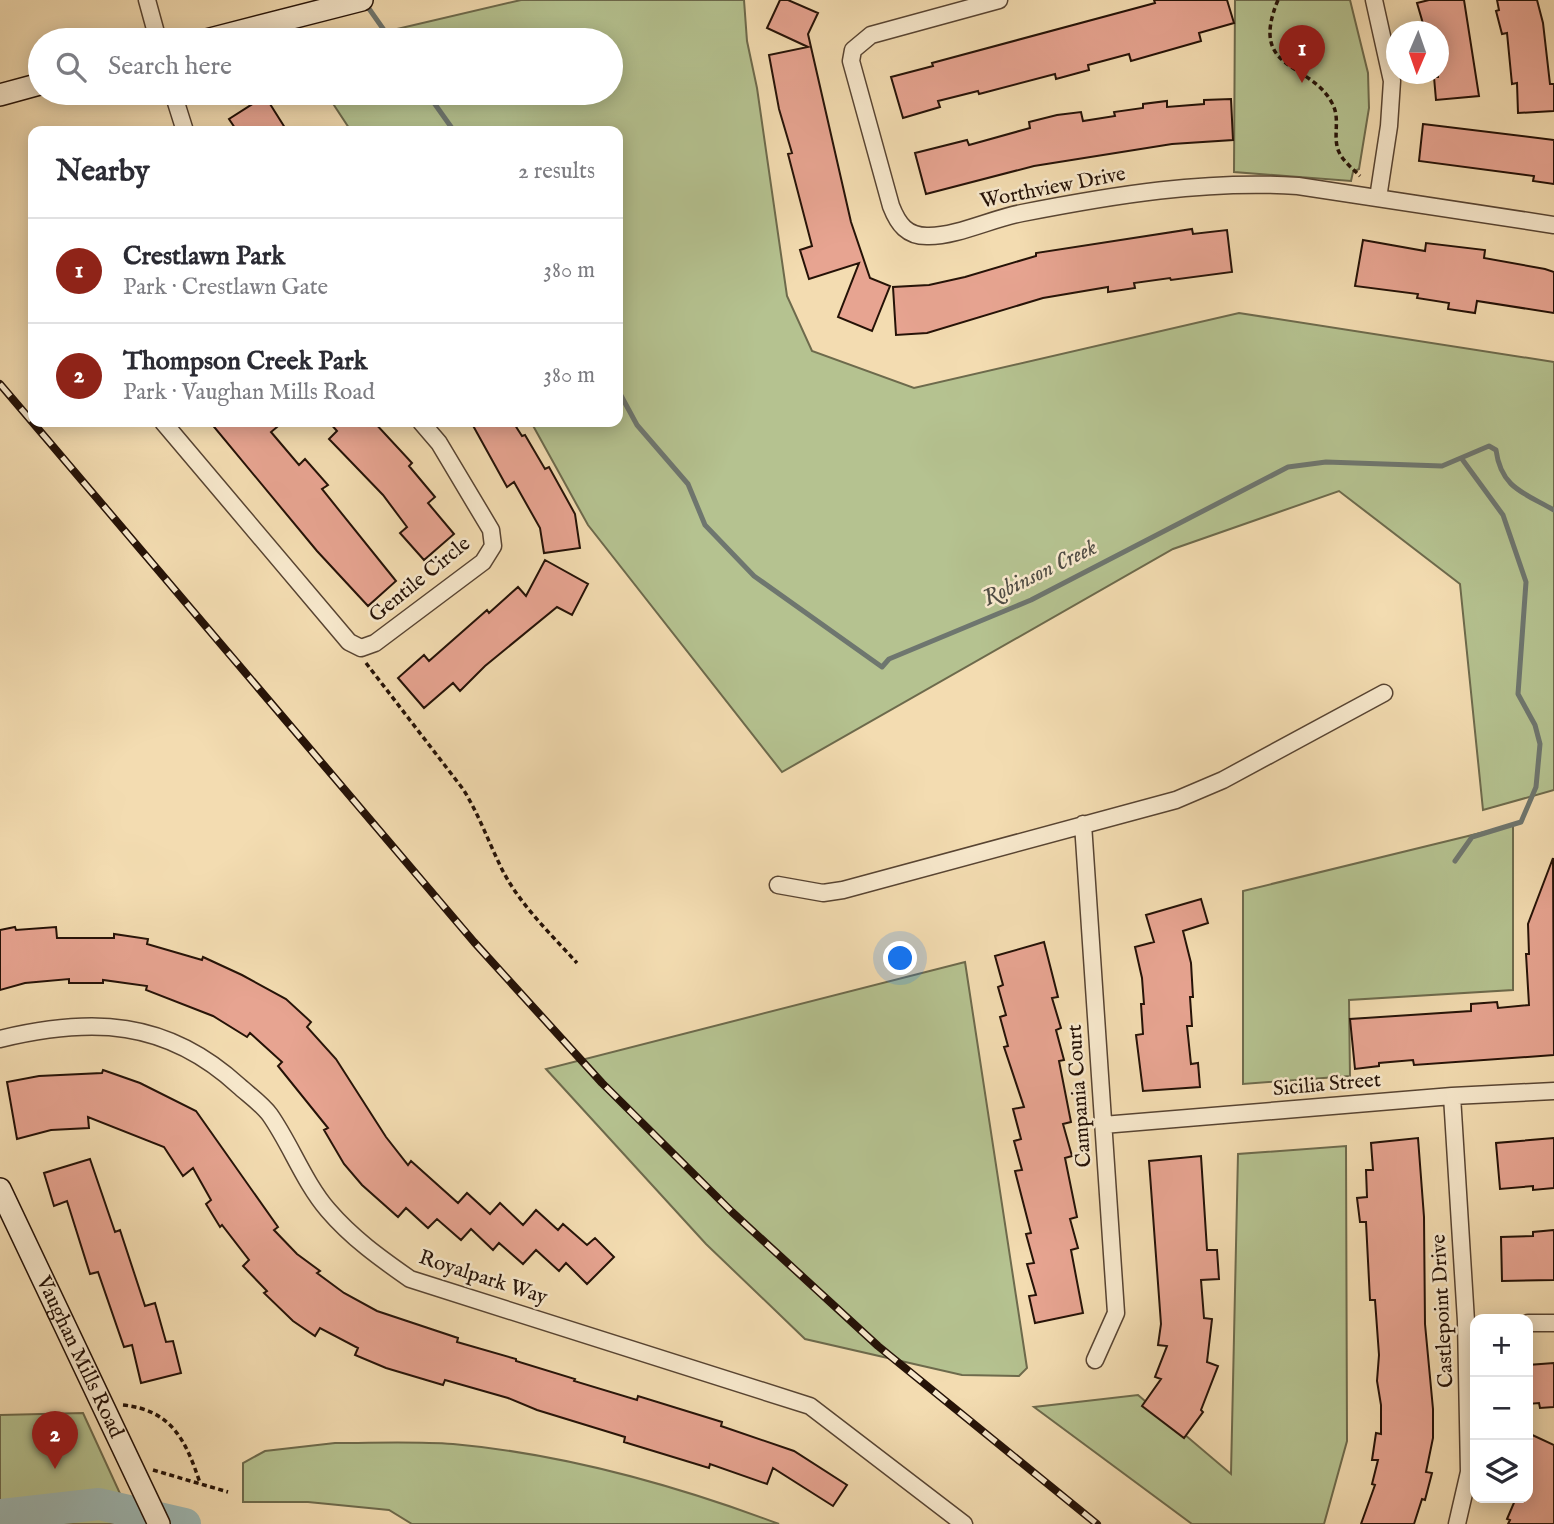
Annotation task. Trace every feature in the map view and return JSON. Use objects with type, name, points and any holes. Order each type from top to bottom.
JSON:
[{"type":"street","points":[[148,0],[155,28]]},
{"type":"street","points":[[254,28],[362,0]]},
{"type":"street","name":"Worthview Drive","points":[[999,0],[871,35],[853,50],[851,61],[891,206],[897,223],[910,233],[929,236],[1065,204],[1220,184],[1298,186],[1554,225]]},
{"type":"street","points":[[1374,0],[1392,81],[1389,126],[1378,198]]},
{"type":"street","points":[[0,95],[28,87]]},
{"type":"street","points":[[177,105],[183,126]]},
{"type":"street","name":"Gentile Circle","points":[[167,427],[349,642],[361,648],[374,643],[483,562],[493,546],[491,530],[439,443],[425,427]]},
{"type":"street","points":[[778,885],[823,893],[843,890],[1176,800],[1211,785],[1384,693]]},
{"type":"street","name":"Campania Court","points":[[1083,824],[1116,1313],[1095,1360]]},
{"type":"street","name":"Royalpark Way","points":[[0,1039],[67,1026],[114,1025],[184,1047],[223,1071],[268,1112],[327,1209],[365,1247],[410,1279],[810,1406],[964,1524]]},
{"type":"street","name":"Sicilia Street","points":[[1103,1125],[1452,1096],[1554,1091]]},
{"type":"street","name":"Castlepoint Drive","points":[[1452,1096],[1470,1314]]},
{"type":"street","name":"Vaughan Mills Road","points":[[0,1189],[159,1524]]},
{"type":"street","points":[[1533,1323],[1554,1324]]},
{"type":"street","name":"Castlepoint Drive","points":[[1458,1524],[1469,1472],[1470,1377]]},
{"type":"path","points":[[1278,0],[1270,29],[1274,50],[1291,70],[1313,83],[1331,100],[1335,110],[1336,146],[1340,155],[1360,176]]},
{"type":"path","points":[[366,666],[463,789],[476,809],[499,864],[520,898],[577,963]]},
{"type":"path","points":[[123,1405],[143,1407],[169,1423],[187,1445],[201,1483]]},
{"type":"path","points":[[131,1466],[171,1473],[228,1492]]},
{"type":"green space","points":[[521,0],[744,0],[747,41],[757,88],[787,296],[812,351],[914,388],[1239,313],[1554,362],[1554,790],[1483,810],[1460,584],[1339,491],[1173,549],[782,772],[588,525],[534,427],[623,427],[623,126],[348,126],[334,105],[623,105],[623,28],[401,28]]},
{"type":"green space","points":[[1235,0],[1350,0],[1368,73],[1369,108],[1359,169],[1353,172],[1351,181],[1234,172]]},
{"type":"green space","points":[[1513,825],[1513,990],[1349,1000],[1350,1076],[1243,1084],[1243,891]]},
{"type":"green space","points":[[965,962],[1027,1368],[1019,1376],[962,1375],[805,1339],[706,1244],[546,1069]]},
{"type":"green space","points":[[1346,1146],[1347,1441],[1324,1524],[1192,1524],[1034,1407],[1138,1395],[1231,1474],[1238,1154]]},
{"type":"green space","points":[[83,1413],[134,1524],[0,1524],[0,1415]]},
{"type":"green space","points":[[335,1443],[438,1443],[536,1455],[659,1484],[779,1524],[412,1524],[389,1510],[308,1502],[243,1502],[243,1463],[265,1451]]},
{"type":"building","points":[[780,0],[788,0],[818,13],[808,34],[851,222],[870,278],[890,286],[872,331],[838,317],[859,263],[809,279],[800,250],[812,246],[788,154],[792,153],[779,109],[769,55],[808,47],[767,28]]},
{"type":"building","points":[[1154,0],[1227,0],[1234,23],[1199,33],[1201,41],[1131,61],[1129,54],[1088,65],[1089,70],[1056,79],[1055,74],[979,94],[978,91],[938,101],[940,107],[903,118],[891,77],[933,66],[932,63],[1155,3]]},
{"type":"building","points":[[1429,0],[1464,0],[1479,96],[1436,100],[1435,84],[1449,84],[1449,21],[1422,21],[1417,3]]},
{"type":"building","points":[[1497,0],[1537,0],[1543,23],[1550,84],[1554,84],[1554,111],[1518,113],[1517,83],[1512,84],[1507,33],[1502,34],[1496,11],[1499,10]]},
{"type":"building","points":[[1231,99],[1233,140],[1172,144],[1034,166],[926,194],[915,153],[967,140],[969,145],[1030,128],[1029,122],[1057,115],[1081,112],[1083,121],[1115,116],[1114,112],[1143,108],[1143,104],[1167,101],[1167,107],[1204,104],[1204,100]]},
{"type":"building","points":[[251,105],[271,105],[284,126],[234,126],[229,119]]},
{"type":"building","points":[[1423,124],[1554,140],[1554,184],[1533,181],[1534,176],[1419,161]]},
{"type":"building","points":[[1192,229],[1193,234],[1227,230],[1232,272],[1134,283],[1135,288],[1108,292],[1108,287],[1043,298],[927,333],[896,335],[893,287],[929,285],[965,277],[1036,256],[1036,253]]},
{"type":"building","points":[[1363,240],[1425,251],[1426,243],[1485,250],[1484,258],[1554,272],[1554,313],[1477,301],[1475,313],[1448,309],[1449,303],[1417,298],[1418,294],[1355,286]]},
{"type":"building","points":[[214,427],[277,427],[271,432],[299,465],[305,459],[328,485],[322,489],[396,581],[368,606],[317,551]]},
{"type":"building","points":[[333,427],[379,427],[412,463],[409,466],[435,497],[428,503],[454,534],[424,560],[400,533],[407,527],[383,495],[329,439],[337,431]]},
{"type":"building","points":[[474,427],[516,427],[522,436],[525,435],[545,469],[549,467],[575,514],[580,548],[544,553],[540,528],[514,482],[507,487]]},
{"type":"building","points":[[545,560],[588,584],[572,615],[557,607],[485,666],[460,691],[453,683],[424,708],[398,678],[424,655],[429,661],[487,610],[489,613],[518,587],[526,596]]},
{"type":"building","points":[[1553,858],[1554,1055],[1414,1065],[1413,1060],[1379,1063],[1379,1066],[1355,1069],[1350,1019],[1471,1011],[1471,1004],[1497,1002],[1498,1008],[1529,1005],[1526,954],[1529,954],[1528,924]]},
{"type":"building","points":[[1201,899],[1208,923],[1183,931],[1191,963],[1192,1026],[1187,1026],[1191,1064],[1198,1063],[1200,1087],[1143,1091],[1136,1035],[1143,1034],[1141,1004],[1144,1004],[1135,947],[1154,942],[1146,915]]},
{"type":"building","points":[[15,927],[16,930],[56,927],[57,938],[114,938],[114,934],[148,939],[147,944],[202,960],[203,957],[286,999],[311,1022],[307,1027],[336,1059],[386,1137],[408,1165],[411,1161],[458,1203],[467,1193],[490,1214],[500,1203],[523,1225],[536,1210],[558,1230],[563,1224],[587,1245],[595,1238],[614,1257],[587,1284],[566,1263],[559,1271],[536,1250],[523,1264],[499,1243],[493,1250],[471,1229],[461,1240],[437,1219],[428,1228],[406,1208],[398,1217],[362,1185],[344,1164],[324,1130],[328,1128],[278,1066],[282,1062],[250,1033],[247,1037],[213,1016],[146,990],[147,986],[103,980],[103,983],[69,983],[69,979],[25,983],[0,990],[0,930]]},
{"type":"building","points":[[1044,942],[1058,997],[1052,998],[1061,1028],[1056,1030],[1064,1060],[1059,1061],[1071,1122],[1063,1124],[1072,1156],[1065,1158],[1077,1217],[1070,1219],[1078,1248],[1071,1250],[1083,1313],[1035,1323],[1029,1296],[1036,1295],[1027,1264],[1034,1263],[1026,1234],[1031,1233],[1015,1171],[1022,1170],[1014,1141],[1021,1139],[1013,1109],[1024,1107],[1004,1047],[1008,1046],[1000,1017],[1006,1015],[998,987],[1003,985],[995,956]]},
{"type":"building","points":[[103,1070],[140,1083],[196,1111],[278,1227],[274,1230],[297,1254],[320,1271],[317,1273],[344,1293],[377,1311],[458,1338],[457,1342],[516,1359],[575,1379],[574,1381],[637,1400],[638,1396],[722,1422],[721,1426],[794,1451],[847,1485],[833,1506],[773,1468],[767,1484],[710,1464],[709,1468],[624,1442],[625,1437],[537,1410],[508,1398],[445,1380],[443,1385],[386,1368],[355,1355],[358,1348],[320,1328],[315,1336],[293,1321],[264,1293],[267,1291],[243,1266],[249,1260],[222,1225],[220,1227],[206,1204],[211,1200],[193,1168],[183,1176],[164,1147],[88,1117],[89,1128],[51,1130],[17,1139],[7,1082],[39,1076],[102,1073]]},
{"type":"building","points":[[1418,1138],[1424,1217],[1425,1324],[1433,1409],[1433,1438],[1426,1472],[1432,1473],[1425,1500],[1422,1499],[1414,1524],[1361,1524],[1375,1485],[1372,1484],[1378,1460],[1372,1460],[1376,1433],[1381,1434],[1381,1405],[1377,1381],[1379,1355],[1375,1300],[1370,1300],[1366,1222],[1360,1222],[1357,1198],[1367,1197],[1366,1170],[1373,1170],[1371,1143]]},
{"type":"building","points":[[1554,1138],[1554,1188],[1533,1190],[1533,1186],[1500,1189],[1496,1143]]},
{"type":"building","points":[[1201,1156],[1207,1250],[1217,1250],[1219,1279],[1201,1280],[1204,1318],[1212,1319],[1207,1362],[1218,1366],[1201,1410],[1203,1412],[1184,1438],[1142,1406],[1161,1379],[1155,1377],[1167,1346],[1158,1345],[1161,1324],[1149,1161]]},
{"type":"building","points":[[90,1159],[115,1232],[120,1230],[145,1306],[155,1303],[166,1342],[173,1341],[181,1373],[141,1383],[132,1345],[124,1347],[98,1272],[90,1274],[67,1201],[54,1206],[44,1173]]},
{"type":"building","points":[[1554,1230],[1554,1280],[1502,1281],[1501,1237],[1533,1236],[1533,1232]]},
{"type":"building","points":[[1554,1363],[1554,1407],[1540,1408],[1539,1403],[1533,1404],[1533,1365]]},
{"type":"building","points":[[1533,1435],[1554,1445],[1554,1524],[1508,1524],[1510,1520],[1507,1519],[1514,1503],[1533,1503]]},
{"type":"waterway","name":"Robinson Creek","points":[[365,3],[383,28]]},
{"type":"waterway","name":"Robinson Creek","points":[[436,105],[450,126]]},
{"type":"waterway","name":"Robinson Creek","points":[[623,399],[637,425],[688,484],[705,525],[754,576],[882,667],[889,659],[1031,600],[1288,467],[1326,462],[1442,466],[1489,446],[1496,450],[1503,473],[1516,488],[1554,510]]},
{"type":"waterway","points":[[1455,861],[1472,837],[1521,822],[1536,787],[1540,744],[1535,725],[1518,694],[1526,582],[1503,515],[1462,459]]},
{"type":"waterway","points":[[0,1515],[99,1504],[185,1524]]},
{"type":"railway","points":[[0,384],[28,417]]},
{"type":"railway","points":[[37,427],[474,942],[602,1083],[732,1212],[878,1346],[1097,1524]]},
{"type":"place","name":"Crestlawn Park","points":[[1302,83]]},
{"type":"place","name":"Thompson Creek Park","points":[[55,1469]]}]
